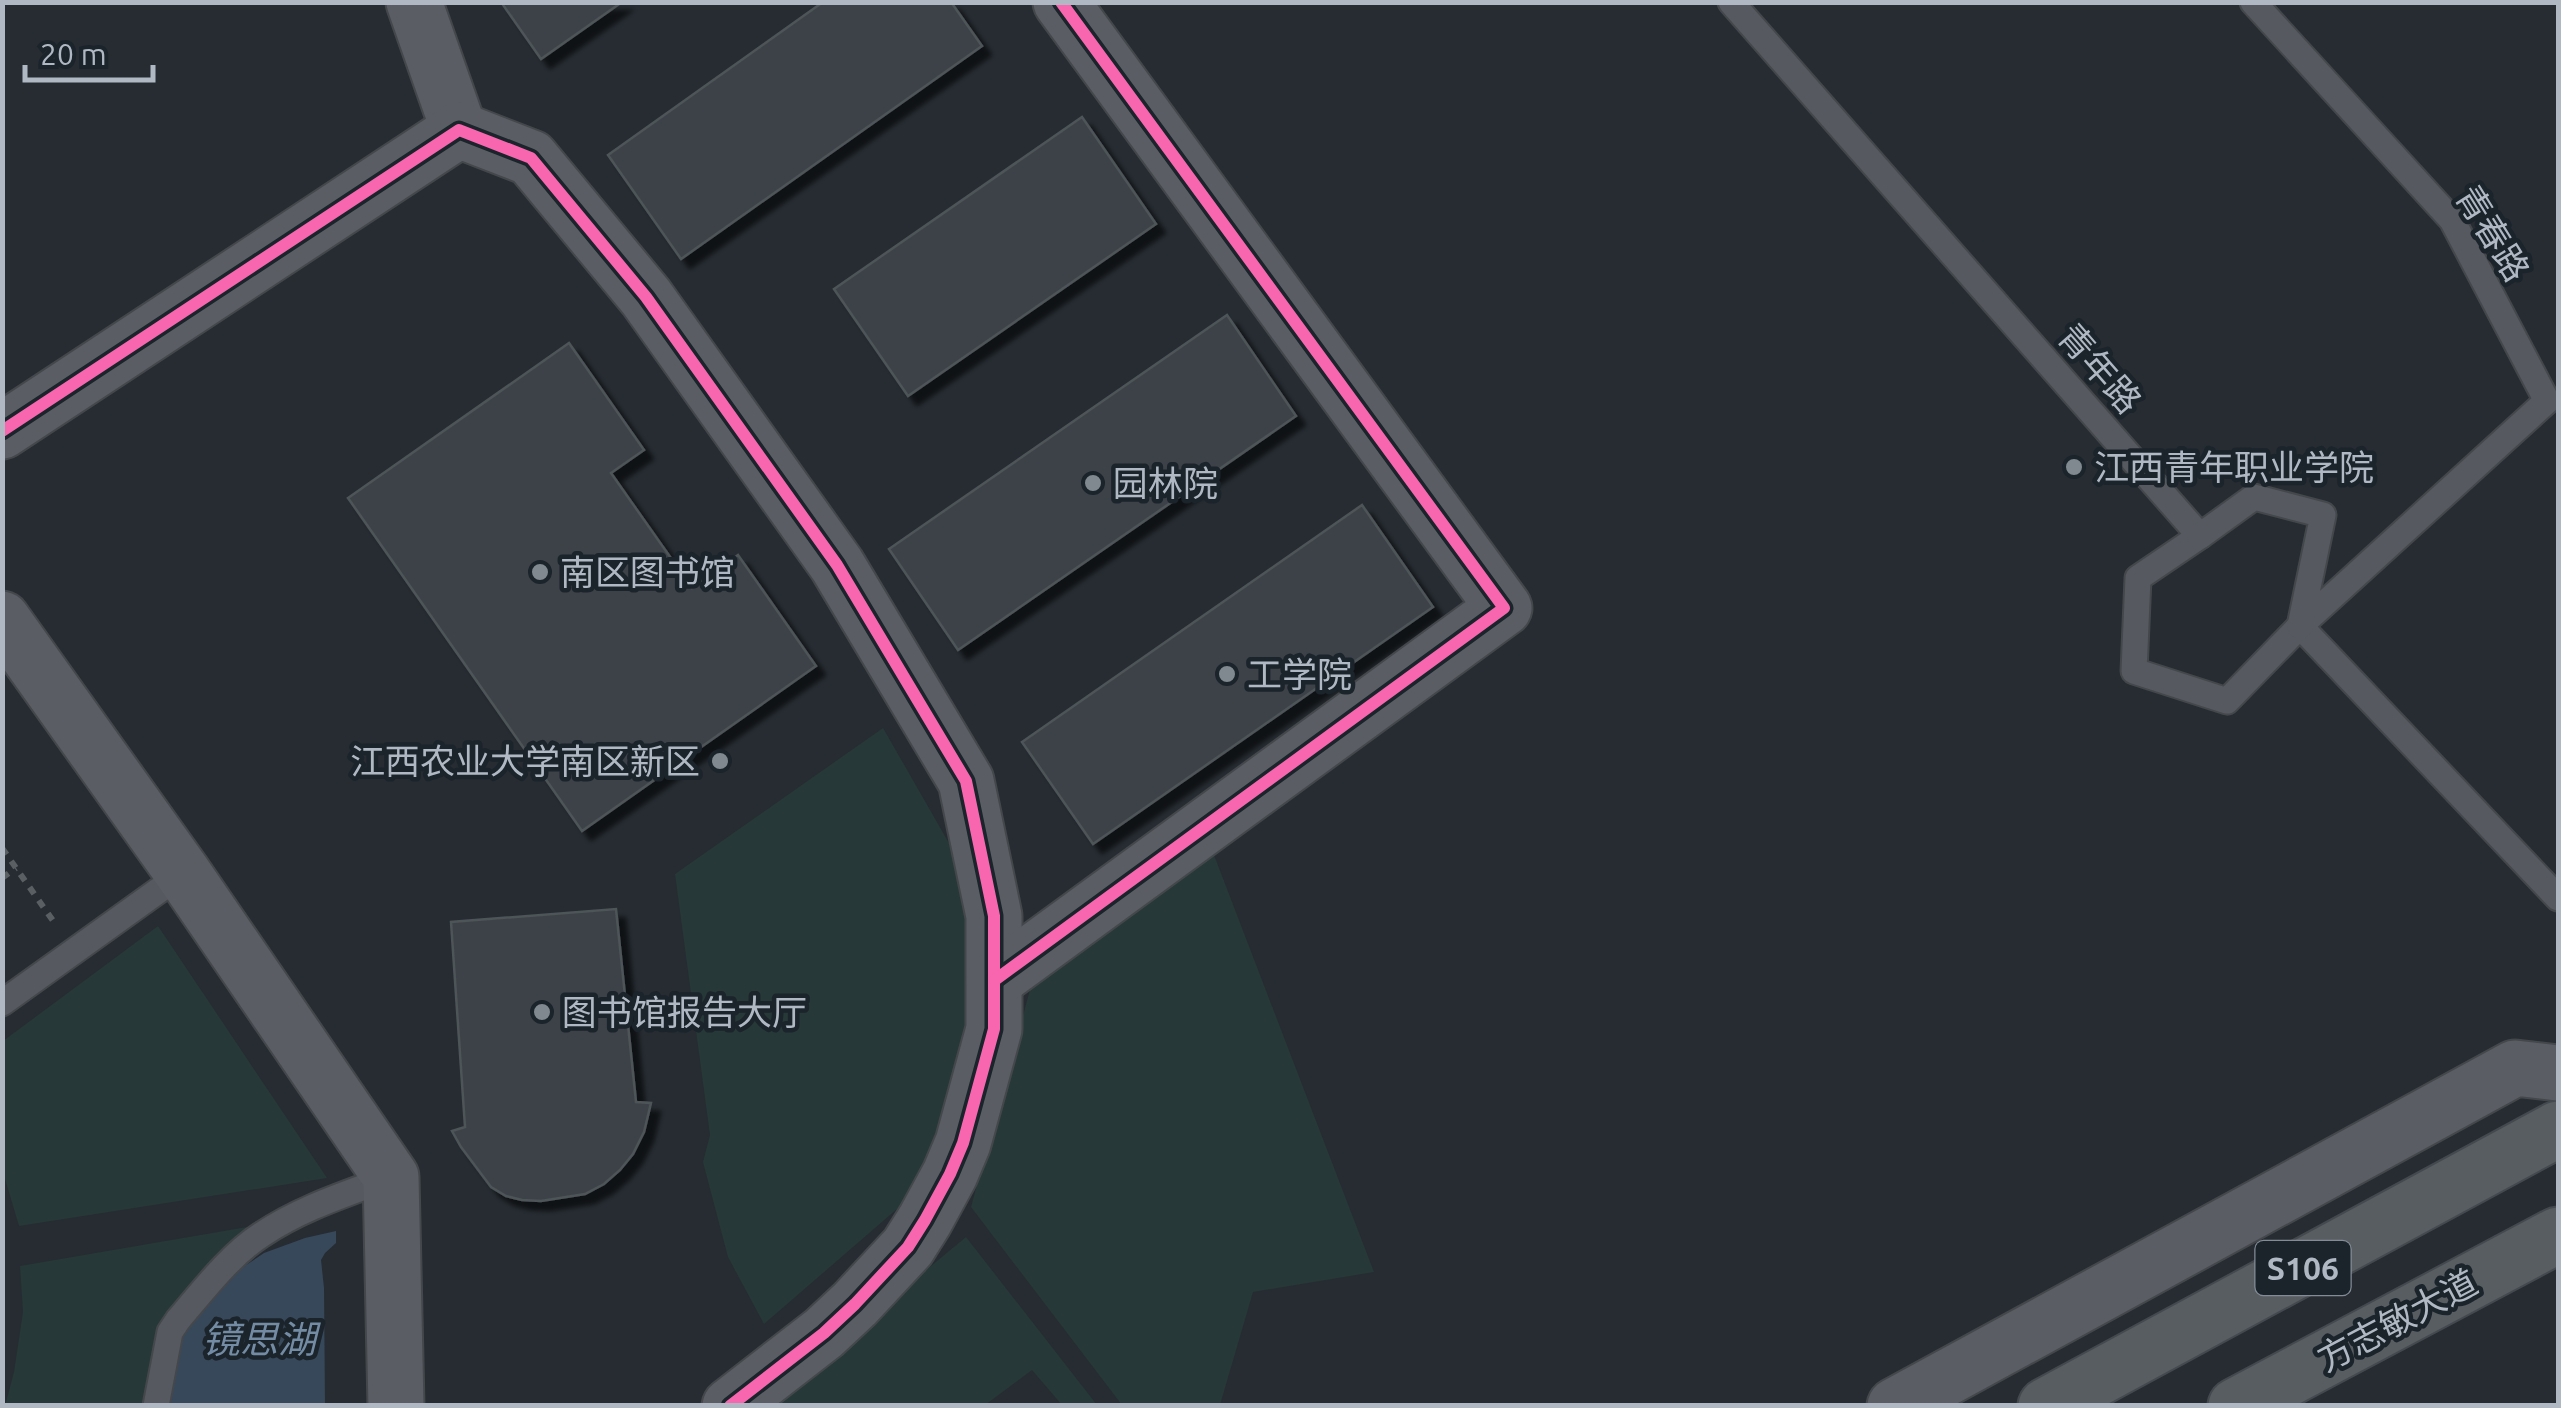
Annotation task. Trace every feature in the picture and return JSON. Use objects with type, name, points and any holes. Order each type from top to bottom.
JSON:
[{"type":"main road","name":"S106","points":[[2046,1406],[2558,1130]]},
{"type":"main road","name":"方志敏大道","points":[[2236,1406],[2558,1234]]},
{"type":"street","points":[[414,2],[459,130],[531,158],[646,297],[836,565],[966,782],[994,916],[995,980],[994,1030],[962,1143],[950,1174],[908,1248],[824,1333],[730,1406]]},
{"type":"street","points":[[995,980],[1504,608],[1060,2]]},
{"type":"street","points":[[2,431],[459,130]]},
{"type":"street","points":[[2,619],[183,874],[390,1177],[396,1406]]},
{"type":"street","points":[[1895,1406],[2515,1068],[2558,1073]]},
{"type":"lane","name":"青年路","points":[[1732,2],[2200,536]]},
{"type":"lane","name":"青春路","points":[[2253,2],[2452,220],[2553,396],[2300,626]]},
{"type":"lane","points":[[2254,496],[2322,514],[2300,626],[2227,702],[2134,670],[2138,578],[2254,496]]},
{"type":"lane","points":[[2300,626],[2558,898]]},
{"type":"lane","points":[[2,1003],[183,874]]},
{"type":"lane","points":[[156,1406],[170,1332],[238,1253],[258,1236],[304,1209],[390,1177]]},
{"type":"path","points":[[2,848],[74,952]]},
{"type":"path","points":[[2,878],[16,868]]},
{"type":"shaded area","points":[[883,728],[965,871],[972,1035],[912,1196],[764,1324],[728,1257],[703,1162],[710,1135],[675,874]]},
{"type":"shaded area","points":[[1209,842],[1374,1272],[1253,1292],[1220,1405],[1122,1405],[971,1207],[1034,975]]},
{"type":"shaded area","points":[[158,926],[327,1178],[19,1226],[3,1172],[3,1041]]},
{"type":"shaded area","points":[[253,1226],[147,1405],[5,1406],[23,1312],[20,1266]]},
{"type":"shaded area","points":[[966,1237],[1097,1405],[1062,1405],[1032,1370],[985,1405],[762,1406]]},
{"type":"water","name":"镜思湖","points":[[336,1231],[336,1243],[321,1260],[325,1405],[163,1406],[184,1331],[224,1280],[264,1253]]},
{"type":"building","points":[[501,2],[622,2],[541,59]]},
{"type":"building","points":[[823,2],[951,2],[982,46],[681,259],[608,155]]},
{"type":"building","points":[[1082,117],[1156,224],[908,396],[834,289]]},
{"type":"building","name":"园林院","points":[[1227,315],[1296,416],[958,650],[889,549]]},
{"type":"building","name":"南区图书馆","points":[[569,343],[644,450],[611,473],[692,588],[738,555],[816,666],[582,831],[348,498]]},
{"type":"building","name":"工学院","points":[[1362,505],[1433,607],[1093,844],[1022,742]]},
{"type":"building","name":"图书馆报告大厅","points":[[616,909],[636,1102],[651,1103],[644,1132],[620,1170],[585,1194],[541,1201],[506,1196],[491,1187],[452,1131],[465,1127],[451,922]]},
{"type":"cycle path","points":[[995,980],[1504,608],[1061,2]]},
{"type":"cycle path","points":[[2,431],[459,130],[531,158],[646,297],[837,565],[966,781],[994,916],[994,1029],[963,1143],[950,1174],[908,1247],[855,1304],[730,1406]]},
{"type":"place","name":"江西青年职业学院","points":[[2074,467]]},
{"type":"place","name":"园林院","points":[[1093,483]]},
{"type":"place","name":"南区图书馆","points":[[540,572]]},
{"type":"place","name":"工学院","points":[[1227,674]]},
{"type":"place","name":"江西农业大学南区新区","points":[[720,761]]},
{"type":"place","name":"图书馆报告大厅","points":[[542,1012]]}]
